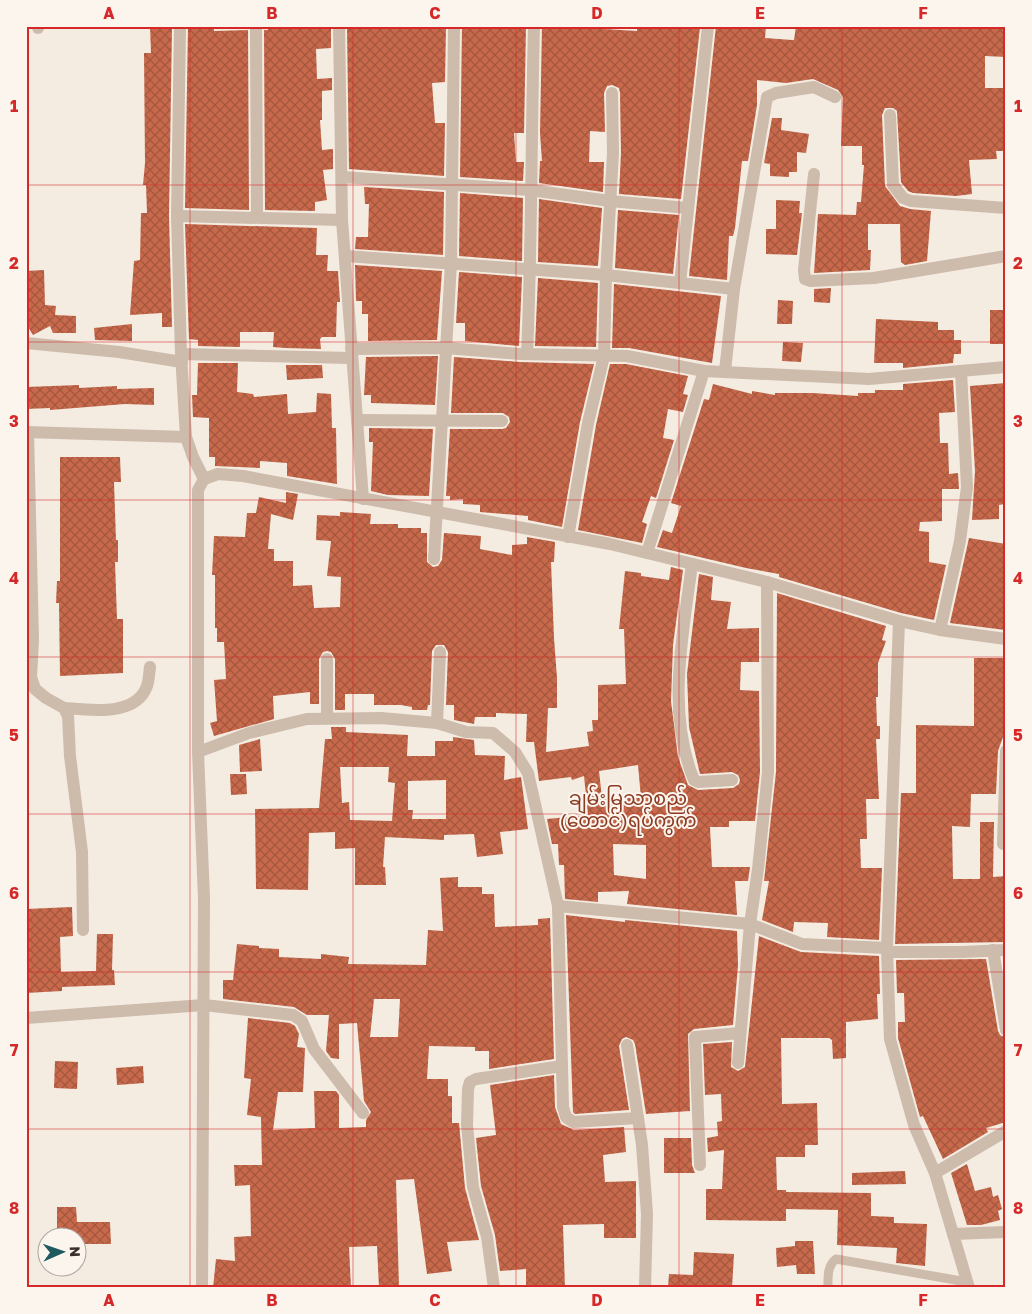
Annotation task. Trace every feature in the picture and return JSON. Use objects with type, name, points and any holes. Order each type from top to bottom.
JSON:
[{"type":"street","points":[[180,26],[177,216],[181,358],[186,437],[192,457],[204,479]]},
{"type":"street","points":[[256,26],[257,217]]},
{"type":"street","points":[[339,26],[342,220],[363,499]]},
{"type":"street","points":[[434,559],[451,262],[454,26]]},
{"type":"street","points":[[527,354],[531,271],[530,190],[534,26]]},
{"type":"street","points":[[680,282],[708,26]]},
{"type":"street","points":[[725,371],[734,289],[767,97],[776,93],[814,87],[835,97]]},
{"type":"street","points":[[568,537],[588,423],[604,356],[606,275],[613,153],[612,93]]},
{"type":"street","points":[[890,115],[893,185],[903,198],[911,201],[1006,208]]},
{"type":"street","points":[[814,174],[804,270],[805,280],[874,278],[1006,256]]},
{"type":"street","points":[[342,177],[530,190],[610,201],[688,208]]},
{"type":"street","points":[[177,216],[342,220]]},
{"type":"street","points":[[346,256],[451,262],[531,271],[606,275],[734,289]]},
{"type":"street","points":[[26,343],[181,358],[351,354],[446,348],[527,354],[627,356],[704,371],[869,379],[1006,367]]},
{"type":"street","points":[[647,553],[704,371]]},
{"type":"street","points":[[940,630],[960,541],[967,487],[961,371]]},
{"type":"street","points":[[357,420],[502,421]]},
{"type":"street","points":[[150,666],[147,687],[131,705],[97,710],[64,708],[35,690],[31,676],[27,432],[186,437]]},
{"type":"street","points":[[202,1288],[204,898],[198,752],[198,490],[204,479],[218,474],[243,476],[568,537],[647,553],[767,582],[899,621],[940,630],[1006,639]]},
{"type":"street","points":[[692,564],[679,669],[680,729],[684,752],[694,780],[698,782],[732,780]]},
{"type":"street","points":[[738,1063],[750,924],[768,772],[767,582]]},
{"type":"street","points":[[899,621],[887,950],[890,1039],[914,1124],[935,1173],[968,1285]]},
{"type":"street","points":[[437,723],[440,652]]},
{"type":"street","points":[[327,659],[327,718]]},
{"type":"street","points":[[64,708],[68,716],[82,852],[83,930]]},
{"type":"street","points":[[198,752],[249,733],[307,719],[327,718],[381,718],[437,723],[466,732],[493,733],[516,752],[528,773],[558,906],[563,1107],[566,1117],[573,1122],[638,1118]]},
{"type":"street","points":[[1003,844],[1006,751]]},
{"type":"street","points":[[558,906],[750,924],[802,944],[887,950],[999,950],[1006,1030]]},
{"type":"street","points":[[26,1018],[204,1004],[293,1015],[302,1021],[314,1049],[363,1113]]},
{"type":"street","points":[[700,1165],[695,1037],[740,1033]]},
{"type":"street","points":[[628,1046],[638,1118],[647,1214],[645,1288]]},
{"type":"street","points":[[494,1288],[487,1237],[473,1187],[467,1126],[470,1082],[476,1079],[562,1066]]},
{"type":"street","points":[[935,1173],[1006,1131]]},
{"type":"street","points":[[953,1234],[1006,1232]]},
{"type":"lane","points":[[828,1288],[828,1272],[831,1263],[836,1260],[968,1285]]},
{"type":"building","points":[[150,26],[172,26],[169,216],[172,327],[162,327],[162,313],[130,315],[134,261],[140,260],[141,213],[147,213],[146,185],[143,185],[145,163],[144,53],[151,53]]},
{"type":"building","points":[[188,26],[214,26],[214,31],[248,30],[249,210],[185,208]]},
{"type":"building","points":[[268,26],[331,26],[331,48],[316,49],[317,79],[332,78],[332,90],[322,91],[322,120],[320,120],[322,150],[333,149],[333,169],[323,170],[327,200],[315,202],[315,211],[265,210],[264,30],[268,30]]},
{"type":"building","points":[[347,26],[446,26],[445,82],[432,83],[435,123],[445,123],[444,176],[349,169]]},
{"type":"building","points":[[462,26],[526,26],[524,133],[514,133],[516,162],[524,162],[523,181],[460,177]]},
{"type":"building","points":[[542,26],[604,26],[604,29],[637,31],[637,26],[700,27],[681,199],[619,194],[621,153],[620,93],[619,88],[612,85],[607,86],[604,93],[605,132],[590,131],[589,162],[604,162],[603,192],[539,183],[540,161],[542,161],[540,133]]},
{"type":"building","points":[[716,26],[766,26],[765,38],[794,40],[796,26],[1006,26],[1006,57],[985,56],[985,88],[1006,88],[1006,151],[996,151],[997,159],[969,160],[972,194],[956,196],[908,191],[901,182],[897,111],[893,108],[885,108],[882,115],[885,186],[900,206],[931,211],[927,261],[905,265],[901,262],[900,224],[868,224],[868,250],[871,250],[870,270],[814,273],[818,214],[856,215],[857,202],[861,202],[864,165],[862,165],[862,146],[841,146],[843,97],[838,90],[813,79],[786,83],[757,80],[757,105],[748,161],[742,161],[735,228],[733,236],[729,236],[727,280],[689,276]]},
{"type":"building","points":[[772,118],[782,118],[781,130],[809,134],[806,153],[797,152],[797,172],[789,172],[789,177],[770,176],[770,164],[764,163]]},
{"type":"building","points":[[364,187],[444,192],[443,255],[355,249],[356,237],[368,237],[369,204],[365,204]]},
{"type":"building","points":[[460,193],[523,198],[522,261],[459,256]]},
{"type":"building","points":[[539,199],[602,208],[598,266],[538,262]]},
{"type":"building","points":[[776,200],[800,201],[799,213],[802,213],[797,255],[766,254],[766,229],[776,229]]},
{"type":"building","points":[[618,210],[679,215],[673,274],[615,268]]},
{"type":"building","points":[[185,224],[317,228],[316,255],[328,255],[327,271],[338,271],[340,302],[337,302],[336,337],[322,337],[320,339],[321,349],[285,348],[273,347],[274,332],[240,332],[240,347],[198,346],[198,340],[189,339]]},
{"type":"building","points":[[355,265],[442,271],[437,340],[368,341],[368,314],[362,314],[362,301],[356,301]]},
{"type":"building","points":[[44,270],[45,305],[56,306],[55,315],[76,316],[76,333],[53,333],[50,326],[33,335],[27,325],[26,271]]},
{"type":"building","points":[[459,272],[522,277],[519,346],[465,341],[465,323],[456,323]]},
{"type":"building","points":[[538,278],[598,283],[596,347],[535,346]]},
{"type":"building","points":[[614,284],[721,296],[712,363],[629,348],[612,348]]},
{"type":"building","points":[[831,288],[830,303],[814,302],[814,289]]},
{"type":"building","points":[[778,300],[793,301],[792,324],[777,324]]},
{"type":"building","points":[[990,310],[1006,310],[1006,344],[990,344]]},
{"type":"building","points":[[876,319],[938,322],[938,330],[954,330],[954,340],[961,340],[961,354],[954,354],[953,363],[903,368],[903,363],[874,363]]},
{"type":"building","points":[[132,324],[132,341],[95,340],[94,328]]},
{"type":"building","points":[[783,342],[803,343],[801,362],[782,361]]},
{"type":"building","points":[[438,356],[435,405],[371,403],[371,395],[364,395],[366,357]]},
{"type":"building","points":[[454,357],[520,362],[594,364],[580,422],[562,527],[528,520],[528,516],[480,512],[480,505],[463,504],[463,499],[450,500],[450,496],[446,496],[450,429],[502,429],[506,428],[510,422],[509,417],[503,413],[451,413]]},
{"type":"building","points":[[198,363],[238,363],[237,392],[253,394],[254,397],[287,394],[288,414],[316,412],[317,393],[331,394],[332,428],[336,428],[337,484],[287,476],[287,463],[260,461],[260,468],[215,466],[215,457],[209,457],[209,418],[193,417],[192,395],[197,395]]},
{"type":"building","points":[[610,364],[626,364],[688,376],[683,394],[688,395],[683,412],[668,409],[663,438],[674,440],[656,498],[651,496],[642,522],[647,524],[642,543],[578,530],[596,425]]},
{"type":"building","points":[[286,365],[322,365],[323,378],[287,380]]},
{"type":"building","points":[[953,380],[955,412],[939,413],[940,443],[948,443],[949,474],[958,473],[959,489],[942,489],[942,521],[920,522],[919,531],[929,532],[929,562],[946,565],[934,620],[901,613],[779,577],[779,574],[657,547],[663,530],[672,533],[681,506],[671,503],[704,399],[709,400],[713,384],[752,394],[752,391],[775,395],[775,393],[812,393],[858,396],[858,393],[875,393],[875,390],[903,390],[903,384]]},
{"type":"building","points":[[1006,383],[1005,504],[999,505],[999,519],[972,520],[975,471],[970,386]]},
{"type":"building","points":[[79,385],[79,388],[117,386],[117,389],[154,388],[154,405],[125,404],[50,410],[50,408],[26,409],[26,387]]},
{"type":"building","points":[[369,428],[433,429],[429,496],[388,495],[371,491],[373,442],[369,442]]},
{"type":"building","points":[[60,457],[120,457],[121,482],[114,482],[116,540],[118,540],[118,562],[115,562],[117,619],[123,619],[123,673],[60,676],[59,603],[56,603],[57,581],[60,581]]},
{"type":"building","points":[[286,492],[298,494],[293,520],[271,514],[268,549],[274,549],[274,561],[293,561],[293,586],[312,585],[314,608],[340,607],[341,577],[327,576],[331,541],[316,540],[317,515],[340,516],[340,512],[371,514],[370,524],[398,524],[398,528],[421,528],[421,533],[427,533],[427,562],[433,567],[438,566],[442,560],[444,533],[481,536],[480,549],[512,555],[512,545],[527,544],[527,537],[555,542],[554,562],[551,562],[557,708],[548,708],[546,752],[589,746],[587,732],[593,731],[592,720],[598,720],[598,685],[626,684],[624,629],[619,629],[625,571],[641,573],[641,576],[669,580],[671,567],[683,570],[673,645],[671,701],[678,757],[688,785],[698,790],[733,788],[739,784],[740,780],[738,775],[732,772],[700,774],[689,727],[687,674],[699,574],[713,577],[711,600],[731,602],[727,629],[759,628],[759,662],[741,662],[740,690],[759,691],[760,772],[755,821],[729,821],[729,827],[710,827],[712,867],[750,867],[748,881],[735,881],[737,915],[627,904],[629,891],[598,892],[598,902],[565,899],[564,865],[559,865],[558,844],[552,844],[547,819],[588,815],[584,776],[572,780],[571,777],[539,781],[534,742],[526,742],[527,714],[496,713],[496,717],[475,717],[474,724],[454,720],[454,705],[446,705],[448,652],[444,645],[436,645],[432,651],[430,705],[428,705],[427,710],[412,710],[412,707],[401,705],[374,705],[374,694],[345,694],[345,710],[335,710],[335,659],[331,652],[327,651],[323,652],[319,659],[319,704],[310,704],[310,692],[273,696],[274,719],[214,736],[210,723],[217,721],[214,680],[226,679],[224,642],[217,642],[217,628],[215,628],[215,575],[212,575],[214,536],[245,537],[247,513],[256,513],[259,497],[286,503]],"holes":[[[638,765],[641,798],[602,798],[599,771]],[[613,844],[646,845],[646,879],[614,875]]]},
{"type":"building","points":[[969,538],[1006,544],[1005,630],[950,623]]},
{"type":"building","points":[[777,593],[886,626],[882,640],[886,641],[878,663],[878,697],[876,697],[877,726],[880,726],[880,739],[876,739],[879,799],[866,799],[867,839],[860,839],[861,868],[882,868],[879,940],[827,937],[828,923],[794,922],[793,932],[762,920],[769,881],[764,881],[776,772]]},
{"type":"building","points":[[974,658],[1003,658],[1003,737],[998,751],[996,794],[971,794],[970,827],[952,826],[953,879],[980,879],[980,822],[994,822],[993,877],[1006,876],[1006,942],[895,944],[901,793],[916,793],[916,725],[974,726]]},
{"type":"building","points":[[331,727],[346,727],[346,732],[408,735],[407,756],[435,756],[435,741],[453,741],[453,737],[474,740],[475,755],[505,756],[504,780],[521,777],[528,829],[500,832],[503,854],[477,857],[474,834],[444,835],[444,840],[385,837],[383,867],[385,867],[386,885],[355,885],[355,848],[335,849],[335,832],[309,833],[308,890],[256,889],[255,809],[319,808],[325,739],[332,739]],"holes":[[[340,767],[389,767],[388,782],[395,783],[392,821],[350,820],[349,802],[342,803]],[[446,780],[446,819],[412,819],[413,810],[408,810],[408,781]]]},
{"type":"building","points":[[260,739],[262,771],[240,772],[239,745]]},
{"type":"building","points":[[230,774],[246,774],[247,794],[231,795]]},
{"type":"building","points":[[458,877],[458,887],[482,887],[482,894],[494,894],[495,927],[538,925],[538,919],[550,918],[554,1059],[489,1069],[489,1051],[475,1051],[475,1047],[429,1046],[427,1079],[448,1079],[448,1096],[452,1096],[452,1123],[459,1123],[465,1188],[479,1240],[447,1242],[452,1271],[427,1274],[414,1179],[396,1180],[399,1288],[379,1288],[377,1246],[349,1247],[351,1288],[213,1288],[216,1259],[235,1261],[234,1237],[251,1236],[250,1185],[235,1186],[234,1165],[262,1165],[261,1117],[247,1115],[251,1079],[244,1078],[248,1018],[290,1023],[295,1026],[299,1034],[297,1047],[305,1048],[303,1092],[278,1092],[273,1130],[315,1128],[314,1091],[336,1091],[339,1095],[339,1128],[366,1127],[366,1120],[371,1112],[364,1101],[357,1023],[339,1024],[339,1059],[331,1058],[326,1051],[329,1015],[307,1015],[294,1007],[223,999],[223,980],[233,980],[237,944],[279,949],[279,957],[321,959],[321,954],[349,957],[348,964],[426,965],[428,930],[443,931],[440,878]],"holes":[[[374,999],[400,999],[398,1037],[370,1037]]]},
{"type":"building","points":[[72,907],[73,936],[60,937],[61,972],[96,971],[97,934],[113,934],[112,970],[114,970],[115,985],[62,987],[62,991],[26,993],[26,909]]},
{"type":"building","points":[[566,915],[737,931],[738,965],[733,1025],[694,1029],[688,1034],[690,1111],[646,1114],[635,1044],[633,1040],[626,1037],[622,1039],[619,1046],[629,1110],[575,1114],[573,1112]]},
{"type":"building","points":[[759,936],[801,952],[879,956],[880,994],[877,994],[878,1019],[846,1022],[846,1058],[833,1059],[832,1040],[829,1038],[781,1038],[782,1104],[817,1103],[818,1145],[805,1145],[805,1157],[776,1157],[777,1190],[786,1190],[786,1192],[871,1193],[871,1216],[894,1217],[894,1223],[927,1224],[925,1266],[896,1263],[897,1248],[837,1245],[838,1210],[786,1209],[786,1221],[706,1220],[706,1189],[722,1189],[724,1150],[708,1152],[707,1138],[718,1136],[717,1122],[722,1121],[721,1094],[705,1095],[703,1044],[732,1042],[731,1067],[738,1071],[745,1067]]},
{"type":"building","points":[[986,959],[998,1031],[1000,1035],[1006,1038],[1006,1122],[986,1128],[988,1132],[943,1159],[923,1116],[920,1117],[898,1038],[898,1022],[905,1022],[904,993],[897,993],[896,960]]},
{"type":"building","points":[[55,1061],[78,1062],[77,1089],[54,1088]]},
{"type":"building","points":[[143,1066],[144,1083],[117,1085],[116,1068]]},
{"type":"building","points":[[554,1075],[555,1107],[561,1124],[574,1130],[624,1127],[626,1152],[603,1155],[605,1182],[636,1181],[636,1238],[604,1238],[604,1224],[563,1225],[565,1288],[526,1288],[526,1269],[500,1271],[495,1235],[481,1186],[476,1138],[496,1135],[490,1085]]},
{"type":"building","points":[[664,1138],[691,1138],[692,1165],[695,1173],[664,1173]]},
{"type":"building","points":[[967,1164],[975,1191],[991,1187],[993,1197],[998,1195],[1002,1209],[998,1211],[1000,1220],[981,1225],[967,1225],[951,1173]]},
{"type":"building","points":[[905,1171],[906,1184],[852,1185],[852,1173]]},
{"type":"building","points":[[57,1207],[76,1207],[77,1222],[110,1222],[111,1244],[88,1244],[88,1226],[57,1226]]},
{"type":"building","points":[[795,1241],[813,1241],[815,1274],[797,1274],[796,1265],[777,1267],[776,1248],[795,1246]]},
{"type":"building","points":[[694,1252],[734,1254],[732,1288],[668,1288],[669,1274],[693,1275]]},
{"type":"district","name":"ချမ်းမြသာစည် (တောင်)ရပ်ကွက်","points":[[628,809]]}]
